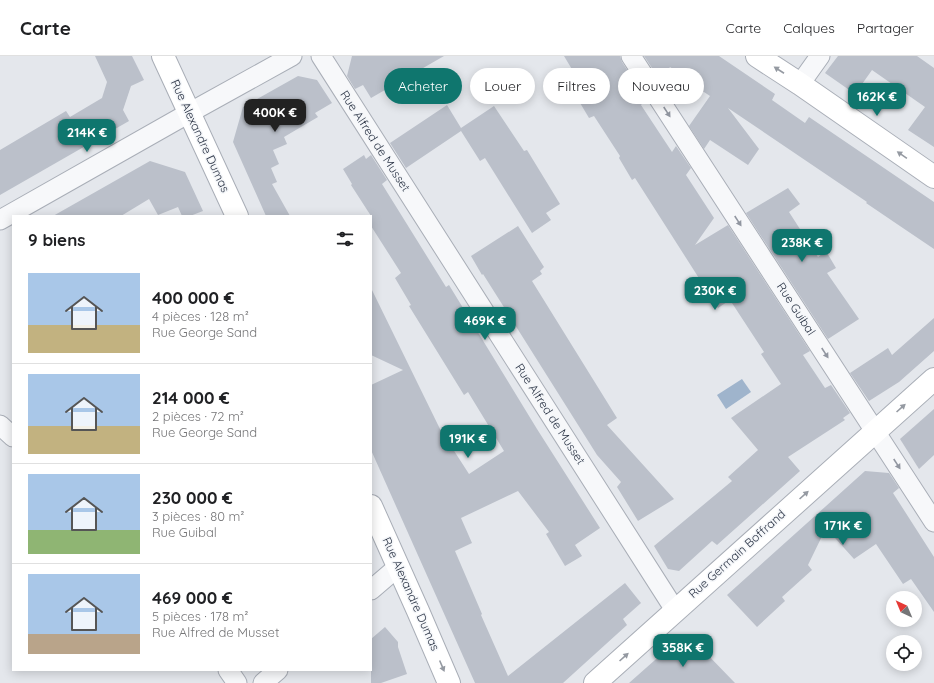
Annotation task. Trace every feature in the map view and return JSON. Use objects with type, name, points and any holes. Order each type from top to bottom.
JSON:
[{"type":"main road","name":"Rue Alexandre Dumas","points":[[163,56],[236,215]]},
{"type":"main road","points":[[758,56],[934,178]]},
{"type":"main road","name":"Rue Germain Boffrand","points":[[595,683],[934,379]]},
{"type":"main road","name":"Rue Alexandre Dumas","points":[[372,508],[450,683]]},
{"type":"street","points":[[0,220],[188,113],[292,56]]},
{"type":"street","name":"Rue Alfred de Musset","points":[[321,56],[675,610]]},
{"type":"street","name":"Rue Guibal","points":[[631,56],[934,522]]},
{"type":"street","points":[[800,84],[820,56]]},
{"type":"street","points":[[0,425],[12,436]]},
{"type":"street","points":[[372,589],[399,566]]},
{"type":"street","points":[[229,671],[237,683]]},
{"type":"street","points":[[263,683],[277,671]]},
{"type":"water","points":[[742,379],[751,392],[726,409],[717,395]]},
{"type":"building","points":[[95,56],[132,56],[144,80],[131,86],[123,110],[129,121],[0,195],[0,150],[66,111],[70,117],[102,98],[107,82]]},
{"type":"building","points":[[352,56],[444,56],[423,68],[384,68],[384,91],[371,98],[363,85],[355,89],[347,76]]},
{"type":"building","points":[[564,56],[620,56],[626,68],[618,68],[618,104],[642,104],[641,105],[672,152],[676,146],[691,168],[686,175],[714,218],[695,245],[728,225],[810,351],[803,355],[825,388],[831,385],[850,413],[843,418],[845,420],[788,457],[800,471],[717,545],[712,541],[679,571],[668,569],[654,546],[732,481],[728,477],[758,450],[731,418],[781,384],[761,354],[764,352],[730,300],[718,308],[635,178],[632,180],[619,158],[620,156],[594,116],[589,118],[581,104],[610,104],[610,68],[571,68]]},
{"type":"building","points":[[644,56],[719,56],[775,94],[772,100],[805,123],[809,117],[934,202],[934,249],[728,108],[759,149],[748,165],[710,140],[704,149],[689,126],[710,96],[704,92],[704,68],[652,68]]},
{"type":"building","points":[[838,56],[917,56],[934,68],[934,147],[908,130],[925,107],[872,70],[855,94],[825,73]]},
{"type":"building","points":[[298,76],[317,80],[332,103],[315,113],[318,117],[284,137],[287,144],[273,150],[279,164],[271,168],[277,182],[272,184],[289,215],[266,215],[233,142],[243,107]]},
{"type":"building","points":[[447,105],[461,128],[494,106],[524,151],[527,150],[560,204],[546,213],[551,220],[532,233],[485,158],[480,161],[461,131],[406,168],[390,143]]},
{"type":"building","points":[[364,155],[366,159],[371,155],[387,180],[382,184],[446,287],[449,285],[537,429],[600,528],[575,545],[582,556],[565,566],[546,534],[549,532],[518,491],[461,518],[472,543],[455,551],[508,676],[625,583],[641,603],[623,619],[627,625],[563,683],[475,683],[372,452],[372,385],[403,370],[372,355],[372,290],[440,429],[469,474],[504,451],[468,392],[464,395],[409,306],[411,305],[395,278],[401,273],[372,228],[372,215],[370,215],[351,185],[352,184],[343,169]]},
{"type":"building","points":[[150,161],[185,172],[203,211],[193,215],[182,215],[178,207],[158,215],[149,199],[123,215],[55,215]]},
{"type":"building","points":[[788,188],[800,204],[789,212],[818,257],[826,251],[836,268],[827,273],[859,319],[828,339],[746,213]]},
{"type":"building","points":[[518,226],[544,267],[540,271],[542,274],[532,281],[617,418],[607,425],[674,499],[638,521],[617,487],[621,482],[597,455],[471,256]]},
{"type":"building","points":[[934,318],[934,351],[899,382],[869,401],[850,373],[888,348],[892,355]]},
{"type":"building","points":[[934,409],[934,455],[919,469],[900,439]]},
{"type":"building","points":[[865,471],[889,473],[899,488],[893,493],[934,557],[934,612],[922,595],[922,591],[919,591],[911,579],[903,584],[876,544],[854,559],[826,528],[808,565],[812,570],[782,597],[785,601],[757,627],[727,595]]},
{"type":"building","points":[[385,627],[398,642],[398,647],[407,674],[381,683],[371,683],[372,638]]},
{"type":"building","points":[[681,637],[699,656],[704,651],[735,683],[629,683]]}]
